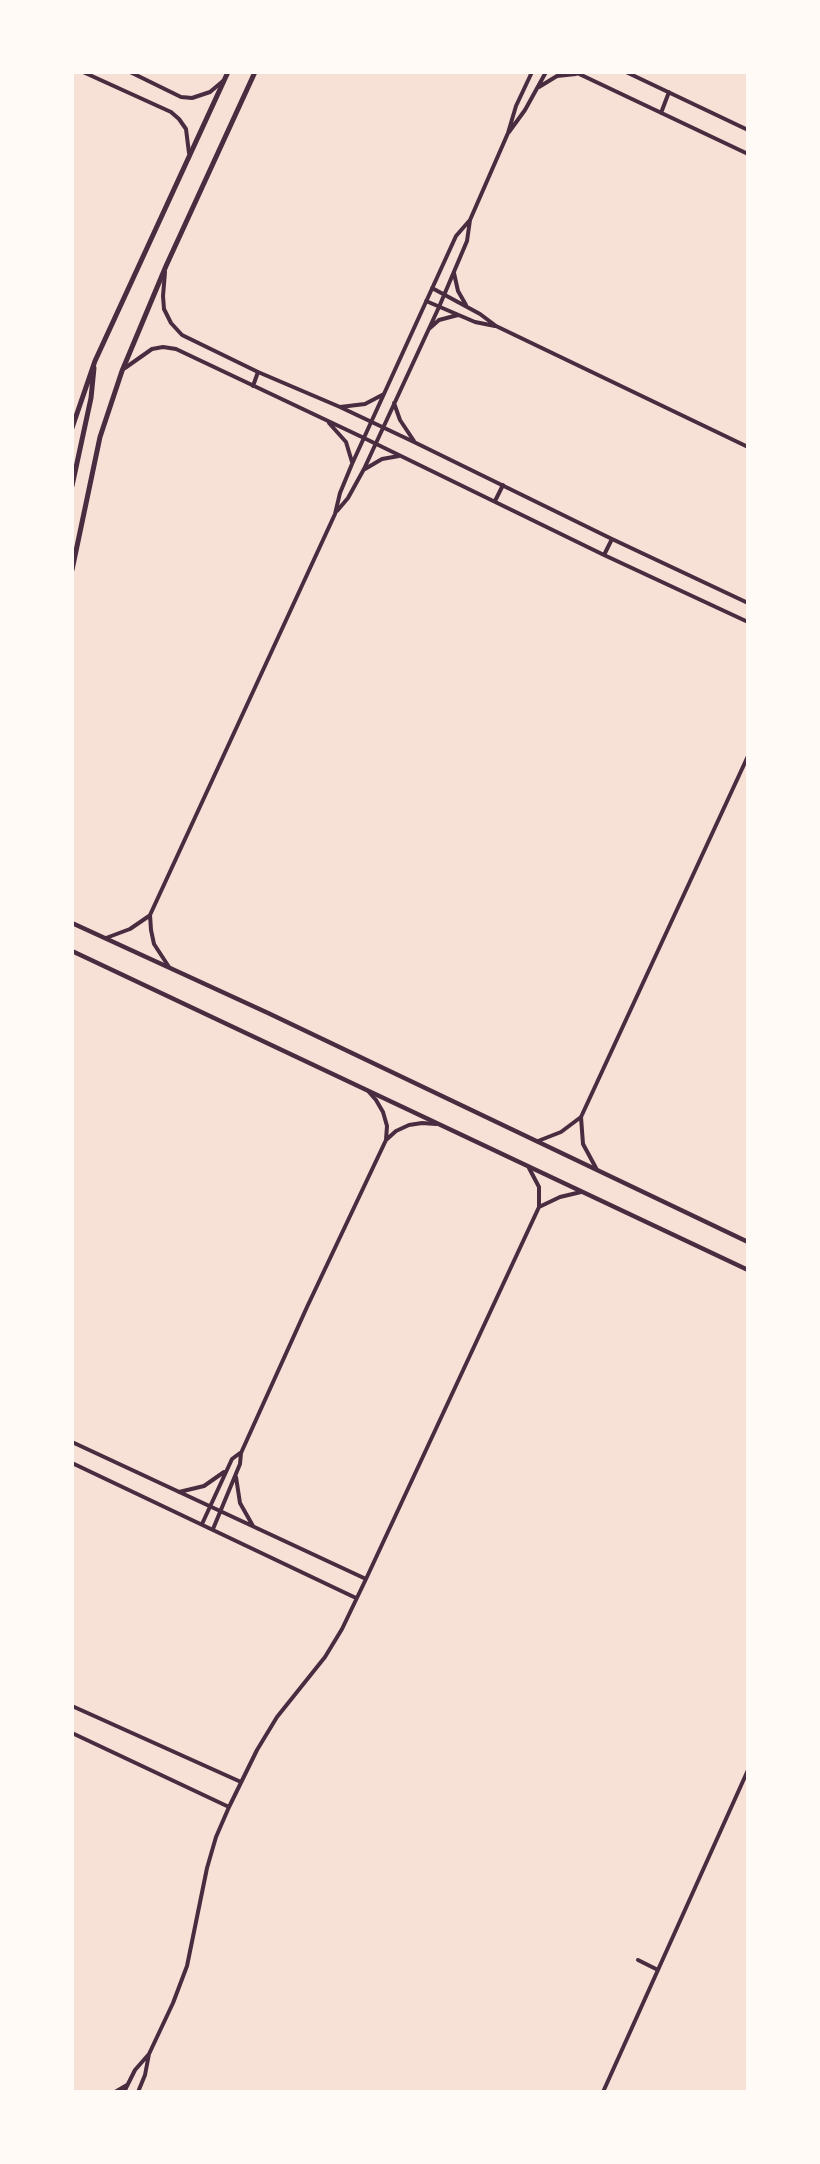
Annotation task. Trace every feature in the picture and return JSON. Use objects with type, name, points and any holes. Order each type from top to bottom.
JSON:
[{"type":"main road","points":[[72,428],[95,361],[228,72]]},
{"type":"main road","points":[[72,570],[75,547],[100,437],[122,371],[166,266],[254,72]]},
{"type":"main road","points":[[72,486],[91,398],[95,361]]},
{"type":"street","points":[[83,72],[171,112],[186,129],[189,157]]},
{"type":"street","points":[[130,72],[181,97],[192,98],[210,92],[224,81]]},
{"type":"street","points":[[526,72],[528,82]]},
{"type":"street","points":[[335,514],[348,498],[364,469],[439,307],[467,241],[470,220],[532,72]]},
{"type":"street","points":[[508,133],[522,116],[546,72]]},
{"type":"street","points":[[626,72],[748,130]]},
{"type":"street","points":[[538,87],[557,76],[577,73],[748,154]]},
{"type":"street","points":[[661,113],[669,92]]},
{"type":"street","points":[[170,968],[154,944],[150,915],[335,514],[340,493],[352,464],[426,301],[456,236],[470,220]]},
{"type":"street","points":[[166,266],[164,309],[171,323],[182,335],[414,442],[748,603]]},
{"type":"street","points":[[454,272],[458,291],[469,307]]},
{"type":"street","points":[[432,288],[469,307],[496,326],[748,447]]},
{"type":"street","points":[[426,301],[475,322],[496,326]]},
{"type":"street","points":[[426,333],[439,320],[458,315]]},
{"type":"street","points":[[122,371],[142,354],[163,347],[176,349],[748,622]]},
{"type":"street","points":[[253,386],[258,372]]},
{"type":"street","points":[[339,407],[365,404],[384,394]]},
{"type":"street","points":[[394,402],[400,420],[414,442]]},
{"type":"street","points":[[326,421],[346,442],[352,464]]},
{"type":"street","points":[[364,469],[382,459],[401,456]]},
{"type":"street","points":[[495,501],[503,485]]},
{"type":"street","points":[[604,555],[612,539]]},
{"type":"street","points":[[537,1141],[561,1132],[581,1117],[748,756]]},
{"type":"street","points":[[106,938],[130,929],[150,915]]},
{"type":"street","points":[[72,923],[596,1168],[748,1242]]},
{"type":"street","points":[[72,951],[748,1270]]},
{"type":"street","points":[[213,1529],[240,1464],[241,1452],[386,1140],[387,1126],[383,1112],[366,1089]]},
{"type":"street","points":[[581,1117],[584,1144],[596,1168]]},
{"type":"street","points":[[386,1140],[396,1131],[409,1125],[436,1124]]},
{"type":"street","points":[[138,2092],[149,2054],[173,2003],[187,1966],[207,1868],[229,1807],[257,1749],[277,1717],[325,1657],[342,1629],[366,1579],[539,1207],[539,1187],[529,1167]]},
{"type":"street","points":[[539,1207],[560,1197],[581,1192]]},
{"type":"street","points":[[72,1442],[366,1579]]},
{"type":"street","points":[[202,1524],[232,1459],[241,1452]]},
{"type":"street","points":[[72,1463],[356,1598]]},
{"type":"street","points":[[177,1492],[204,1486],[227,1470]]},
{"type":"street","points":[[236,1474],[236,1489],[240,1503],[246,1517],[255,1528]]},
{"type":"street","points":[[72,1706],[241,1782]]},
{"type":"street","points":[[72,1733],[229,1807]]},
{"type":"street","points":[[603,2092],[748,1770]]},
{"type":"street","points":[[638,1960],[658,1970]]},
{"type":"street","points":[[124,2092],[135,2070],[149,2054]]},
{"type":"street","points":[[115,2092],[128,2085]]}]
